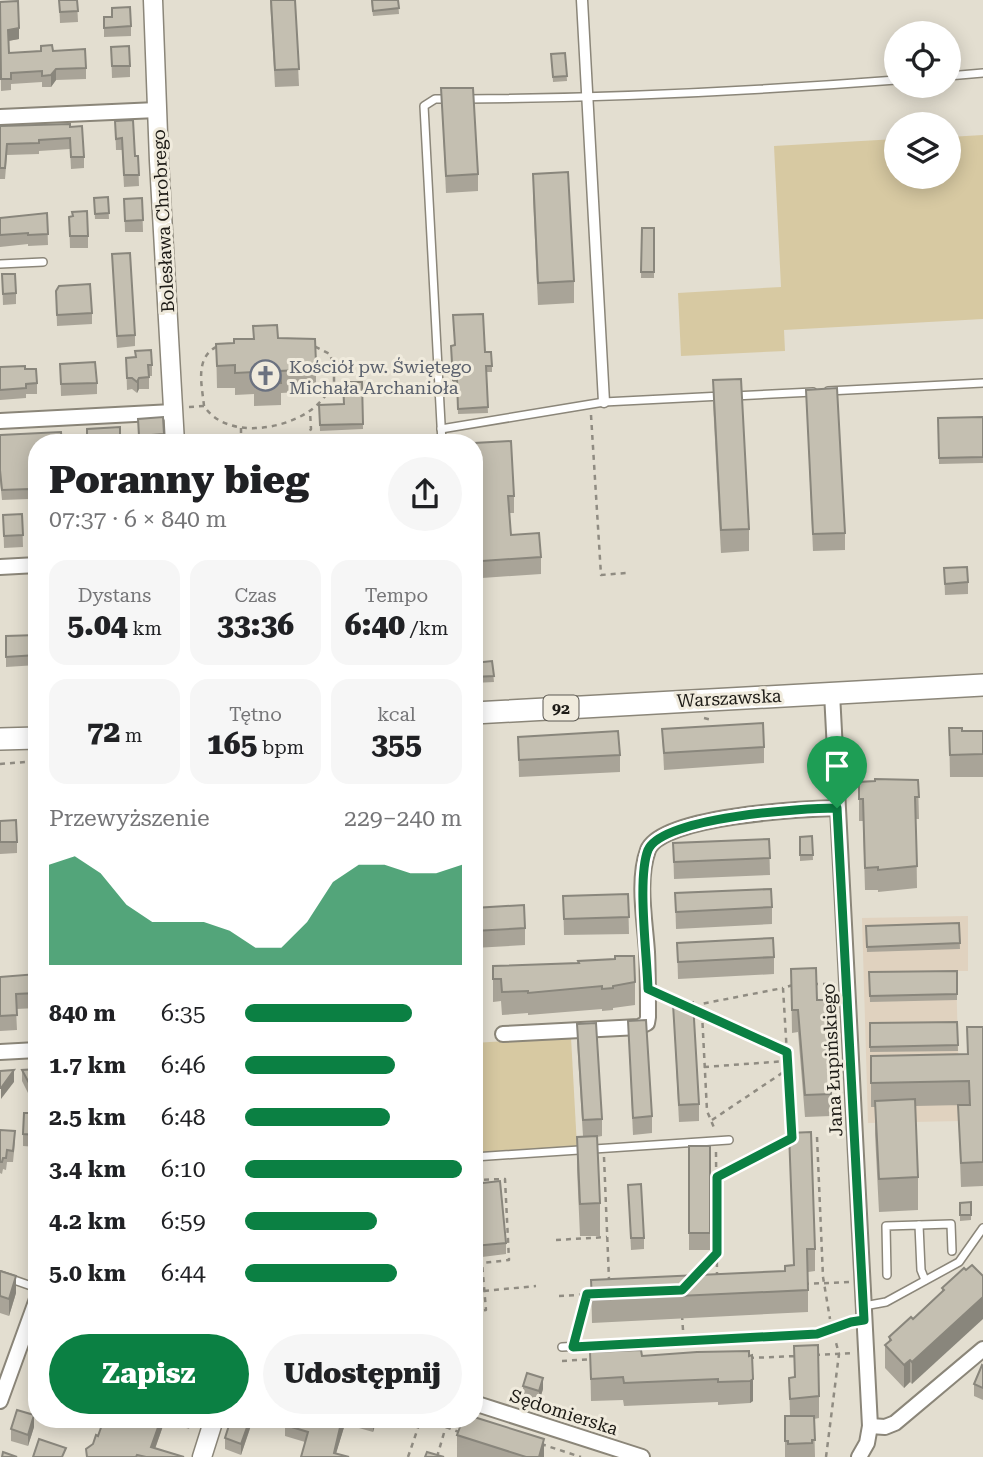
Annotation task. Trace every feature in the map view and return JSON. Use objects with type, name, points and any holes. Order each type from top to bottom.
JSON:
[{"type":"main road","name":"Warszawska","points":[[483,712],[983,685]]},
{"type":"main road","points":[[0,739],[28,738]]},
{"type":"street","name":"Bolesława Chrobrego","points":[[153,0],[157,110],[178,410],[176,434]]},
{"type":"street","points":[[582,0],[604,402]]},
{"type":"street","points":[[0,117],[157,110]]},
{"type":"street","points":[[0,421],[178,410]]},
{"type":"street","points":[[0,567],[28,565]]},
{"type":"street","name":"Jana Łupińskiego","points":[[832,692],[870,1426],[867,1443],[859,1457]]},
{"type":"street","points":[[503,1034],[639,1027],[647,1023],[649,1017],[643,882],[649,849],[655,839],[665,833],[728,817],[837,808]]},
{"type":"street","points":[[0,1052],[28,1050]]},
{"type":"street","points":[[0,1401],[28,1324]]},
{"type":"street","points":[[870,1426],[885,1427],[895,1423],[983,1349]]},
{"type":"street","name":"Sędomierska","points":[[483,1406],[642,1457]]},
{"type":"street","points":[[202,1457],[212,1428]]},
{"type":"lane","points":[[961,75],[983,73]]},
{"type":"lane","points":[[441,434],[424,106],[435,99],[588,97],[766,90],[884,81]]},
{"type":"lane","points":[[0,264],[43,262]]},
{"type":"lane","points":[[441,429],[604,402],[983,383]]},
{"type":"lane","points":[[483,1157],[718,1145],[729,1140]]},
{"type":"lane","points":[[887,1275],[886,1226],[951,1224],[952,1251]]},
{"type":"lane","points":[[919,1225],[921,1269],[925,1280]]},
{"type":"lane","points":[[562,1347],[817,1334],[851,1322],[959,1262],[983,1228]]},
{"type":"lane","points":[[0,1275],[28,1285]]},
{"type":"path","points":[[224,345],[211,350],[203,359],[201,377],[204,406],[212,418],[241,428],[276,425],[293,420],[310,411],[334,385],[335,376],[330,354],[310,345]]},
{"type":"path","points":[[590,405],[601,575],[626,573]]},
{"type":"path","points":[[178,410],[204,406]]},
{"type":"path","points":[[308,434],[311,429],[310,411]]},
{"type":"path","points":[[241,428],[241,434]]},
{"type":"path","points":[[0,764],[28,762]]},
{"type":"path","points":[[693,1009],[701,1004],[791,985],[838,984]]},
{"type":"path","points":[[717,1177],[792,1138],[783,988]]},
{"type":"path","points":[[648,989],[787,1052]]},
{"type":"path","points":[[702,1013],[707,1111],[718,1145],[718,1276]]},
{"type":"path","points":[[705,1067],[787,1061]]},
{"type":"path","points":[[711,1120],[788,1069]]},
{"type":"path","points":[[817,1137],[824,1283],[839,1354],[826,1457]]},
{"type":"path","points":[[604,1155],[608,1280]]},
{"type":"path","points":[[483,1180],[505,1179],[509,1260],[483,1263]]},
{"type":"path","points":[[556,1240],[607,1237]]},
{"type":"path","points":[[691,1280],[717,1253]]},
{"type":"path","points":[[483,1277],[486,1310],[483,1310]]},
{"type":"path","points":[[797,1284],[854,1282]]},
{"type":"path","points":[[484,1291],[536,1286]]},
{"type":"path","points":[[573,1347],[587,1294]]},
{"type":"path","points":[[559,1296],[598,1294]]},
{"type":"path","points":[[682,1315],[683,1341]]},
{"type":"path","points":[[812,1355],[857,1353]]},
{"type":"path","points":[[745,1358],[799,1356]]},
{"type":"path","points":[[562,1361],[602,1359]]},
{"type":"path","points":[[408,1457],[418,1428]]},
{"type":"path","points":[[437,1457],[446,1428]]},
{"type":"path","points":[[449,1428],[470,1435]]},
{"type":"path","points":[[539,1444],[581,1457]]},
{"type":"path","points":[[563,1457],[564,1452]]},
{"type":"shaded area","points":[[983,135],[983,319],[784,330],[785,351],[681,356],[678,293],[781,287],[774,146],[884,140],[884,189],[961,189],[961,136]]},
{"type":"shaded area","points":[[968,916],[968,971],[956,971],[960,1121],[868,1123],[862,918]]},
{"type":"shaded area","points":[[571,1037],[577,1147],[483,1152],[483,1042]]},
{"type":"building","points":[[59,0],[77,0],[78,11],[60,12]]},
{"type":"building","points":[[271,0],[295,0],[299,69],[275,70]]},
{"type":"building","points":[[372,0],[398,0],[399,8],[373,11]]},
{"type":"building","points":[[18,1],[19,28],[8,30],[9,53],[41,51],[41,46],[52,45],[53,51],[85,49],[86,68],[56,69],[51,75],[42,76],[42,71],[11,73],[11,79],[1,79],[0,2]]},
{"type":"building","points":[[130,7],[131,26],[104,28],[104,17],[112,17],[112,8]]},
{"type":"building","points":[[129,46],[130,66],[112,66],[111,47]]},
{"type":"building","points":[[565,53],[567,76],[553,77],[551,54]]},
{"type":"building","points":[[441,88],[473,88],[478,174],[446,176]]},
{"type":"building","points":[[133,120],[139,175],[124,175],[122,138],[116,139],[115,121]]},
{"type":"building","points":[[70,124],[70,127],[82,126],[84,157],[71,157],[70,138],[7,144],[5,168],[0,168],[0,126]]},
{"type":"building","points":[[568,172],[574,281],[538,283],[533,174]]},
{"type":"building","points":[[108,197],[109,213],[95,214],[94,198]]},
{"type":"building","points":[[142,198],[143,220],[125,221],[124,199]]},
{"type":"building","points":[[87,211],[88,236],[70,236],[69,217],[73,216],[72,212]]},
{"type":"building","points":[[47,213],[48,234],[0,235],[0,218]]},
{"type":"building","points":[[642,228],[654,228],[654,272],[641,272]]},
{"type":"building","points":[[130,253],[135,335],[117,336],[112,254]]},
{"type":"building","points":[[2,274],[15,274],[16,293],[3,294]]},
{"type":"building","points":[[90,284],[92,313],[57,315],[56,291],[59,286]]},
{"type":"building","points":[[483,314],[485,352],[491,352],[492,366],[486,366],[488,407],[458,409],[457,380],[453,380],[451,346],[455,345],[453,315]]},
{"type":"building","points":[[277,325],[278,338],[315,339],[316,363],[299,364],[299,370],[280,371],[281,383],[254,384],[254,372],[235,373],[235,365],[217,366],[216,344],[234,343],[234,339],[254,339],[253,326]]},
{"type":"building","points":[[151,350],[152,365],[148,365],[149,377],[139,378],[137,382],[127,378],[126,358],[136,357],[135,351]]},
{"type":"building","points":[[95,362],[97,383],[61,384],[60,364]]},
{"type":"building","points":[[25,366],[25,369],[36,369],[37,383],[26,384],[26,388],[0,390],[0,367]]},
{"type":"building","points":[[741,379],[749,529],[721,530],[713,380]]},
{"type":"building","points":[[343,382],[362,382],[363,424],[320,425],[319,405],[344,404]]},
{"type":"building","points":[[837,388],[845,533],[813,534],[806,390]]},
{"type":"building","points":[[163,417],[164,434],[139,434],[138,419]]},
{"type":"building","points":[[983,417],[983,457],[939,458],[938,418]]},
{"type":"building","points":[[120,427],[120,434],[87,434],[87,429]]},
{"type":"building","points":[[61,432],[61,434],[28,434],[28,489],[2,490],[0,435]]},
{"type":"building","points":[[511,441],[514,496],[508,496],[511,535],[539,533],[541,557],[483,561],[483,443]]},
{"type":"building","points":[[22,514],[23,535],[4,536],[3,515]]},
{"type":"building","points":[[967,567],[968,582],[945,584],[944,568]]},
{"type":"building","points":[[28,635],[28,656],[6,657],[6,636]]},
{"type":"building","points":[[492,661],[494,676],[483,677],[483,662]]},
{"type":"building","points":[[763,723],[764,747],[664,753],[662,729]]},
{"type":"building","points":[[949,728],[983,731],[983,754],[950,755]]},
{"type":"building","points":[[618,731],[620,755],[519,760],[518,737]]},
{"type":"building","points":[[875,779],[918,780],[919,797],[915,797],[917,866],[878,870],[878,867],[865,868],[863,799],[859,799],[859,782]]},
{"type":"building","points":[[16,820],[17,842],[0,842],[0,821]]},
{"type":"building","points":[[812,836],[813,855],[800,855],[800,837]]},
{"type":"building","points":[[769,839],[770,858],[674,862],[673,843]]},
{"type":"building","points":[[771,889],[772,907],[676,912],[675,893]]},
{"type":"building","points":[[628,894],[629,917],[564,919],[563,896]]},
{"type":"building","points":[[524,905],[525,928],[483,930],[483,907]]},
{"type":"building","points":[[959,923],[960,943],[867,947],[866,926]]},
{"type":"building","points":[[773,938],[774,957],[678,962],[677,943]]},
{"type":"building","points":[[615,956],[634,956],[635,982],[613,988],[602,989],[602,986],[528,993],[502,992],[501,979],[493,979],[493,966],[579,963],[578,961],[615,959]]},
{"type":"building","points":[[816,968],[817,1000],[830,1000],[831,1015],[828,1015],[831,1094],[805,1095],[798,1010],[792,1010],[791,969]]},
{"type":"building","points":[[957,971],[957,994],[870,996],[869,972]]},
{"type":"building","points":[[28,975],[28,993],[16,994],[17,1015],[0,1016],[0,977]]},
{"type":"building","points":[[693,1002],[699,1104],[679,1105],[673,1004]]},
{"type":"building","points":[[646,1020],[652,1116],[633,1118],[628,1021]]},
{"type":"building","points":[[957,1022],[958,1045],[870,1047],[870,1023]]},
{"type":"building","points":[[596,1023],[602,1119],[583,1120],[577,1024]]},
{"type":"building","points":[[967,1027],[983,1027],[983,1162],[961,1163],[958,1105],[970,1105],[969,1081],[871,1083],[871,1056],[968,1054]]},
{"type":"building","points":[[14,1070],[1,1088],[0,1088],[0,1071]]},
{"type":"building","points":[[22,1070],[28,1070],[28,1081]]},
{"type":"building","points":[[915,1099],[918,1177],[879,1179],[875,1101]]},
{"type":"building","points":[[24,1113],[28,1113],[28,1134],[23,1134]]},
{"type":"building","points":[[0,1130],[15,1131],[13,1151],[7,1150],[6,1158],[3,1158],[2,1162],[0,1162]]},
{"type":"building","points":[[811,1132],[815,1249],[807,1249],[808,1290],[592,1300],[591,1280],[785,1271],[785,1266],[794,1265],[789,1133]]},
{"type":"building","points":[[597,1136],[600,1203],[580,1204],[577,1137]]},
{"type":"building","points":[[689,1146],[710,1146],[710,1233],[689,1233]]},
{"type":"building","points":[[500,1181],[506,1243],[483,1245],[483,1183]]},
{"type":"building","points":[[641,1184],[644,1238],[631,1238],[628,1185]]},
{"type":"building","points":[[971,1202],[971,1215],[960,1215],[960,1203]]},
{"type":"building","points":[[972,1265],[983,1276],[983,1297],[912,1362],[910,1360],[904,1365],[885,1345],[891,1340],[889,1337],[911,1317],[913,1319],[964,1268],[966,1270]]},
{"type":"building","points":[[0,1271],[16,1276],[9,1299],[0,1296]]},
{"type":"building","points":[[818,1345],[819,1396],[790,1399],[789,1378],[795,1377],[794,1346]]},
{"type":"building","points":[[641,1350],[642,1356],[749,1351],[749,1356],[752,1355],[753,1379],[624,1383],[623,1377],[591,1379],[590,1352]]},
{"type":"building","points":[[983,1366],[983,1388],[974,1384]]},
{"type":"building","points":[[527,1373],[543,1378],[539,1391],[523,1386]]},
{"type":"building","points":[[17,1410],[28,1413],[30,1428],[28,1435],[11,1429]]},
{"type":"building","points":[[785,1416],[814,1416],[815,1440],[812,1440],[812,1443],[788,1444],[788,1441],[785,1441]]},
{"type":"building","points":[[483,1420],[544,1439],[539,1457],[526,1457],[457,1435],[460,1428],[483,1428]]},
{"type":"building","points":[[101,1428],[158,1428],[151,1447],[184,1457],[87,1457],[86,1449],[93,1444],[96,1435],[98,1436]]},
{"type":"building","points":[[228,1428],[247,1428],[241,1444],[225,1438]]},
{"type":"building","points":[[295,1428],[340,1428],[334,1453],[349,1457],[301,1457],[308,1432]]},
{"type":"building","points":[[39,1439],[66,1448],[62,1457],[33,1457]]},
{"type":"building","points":[[3,1452],[17,1457],[2,1457]]},
{"type":"building","points":[[427,1452],[444,1457],[425,1457]]},
{"type":"place","name":"Kościół pw. Świętego Michała Archanioła","points":[[266,376]]},
{"type":"route","points":[[837,808],[864,1320],[817,1334],[573,1347],[587,1294],[682,1290],[717,1253],[717,1177],[792,1138],[787,1052],[648,989],[643,882],[649,849],[655,839],[665,833],[728,817],[837,808]]}]
